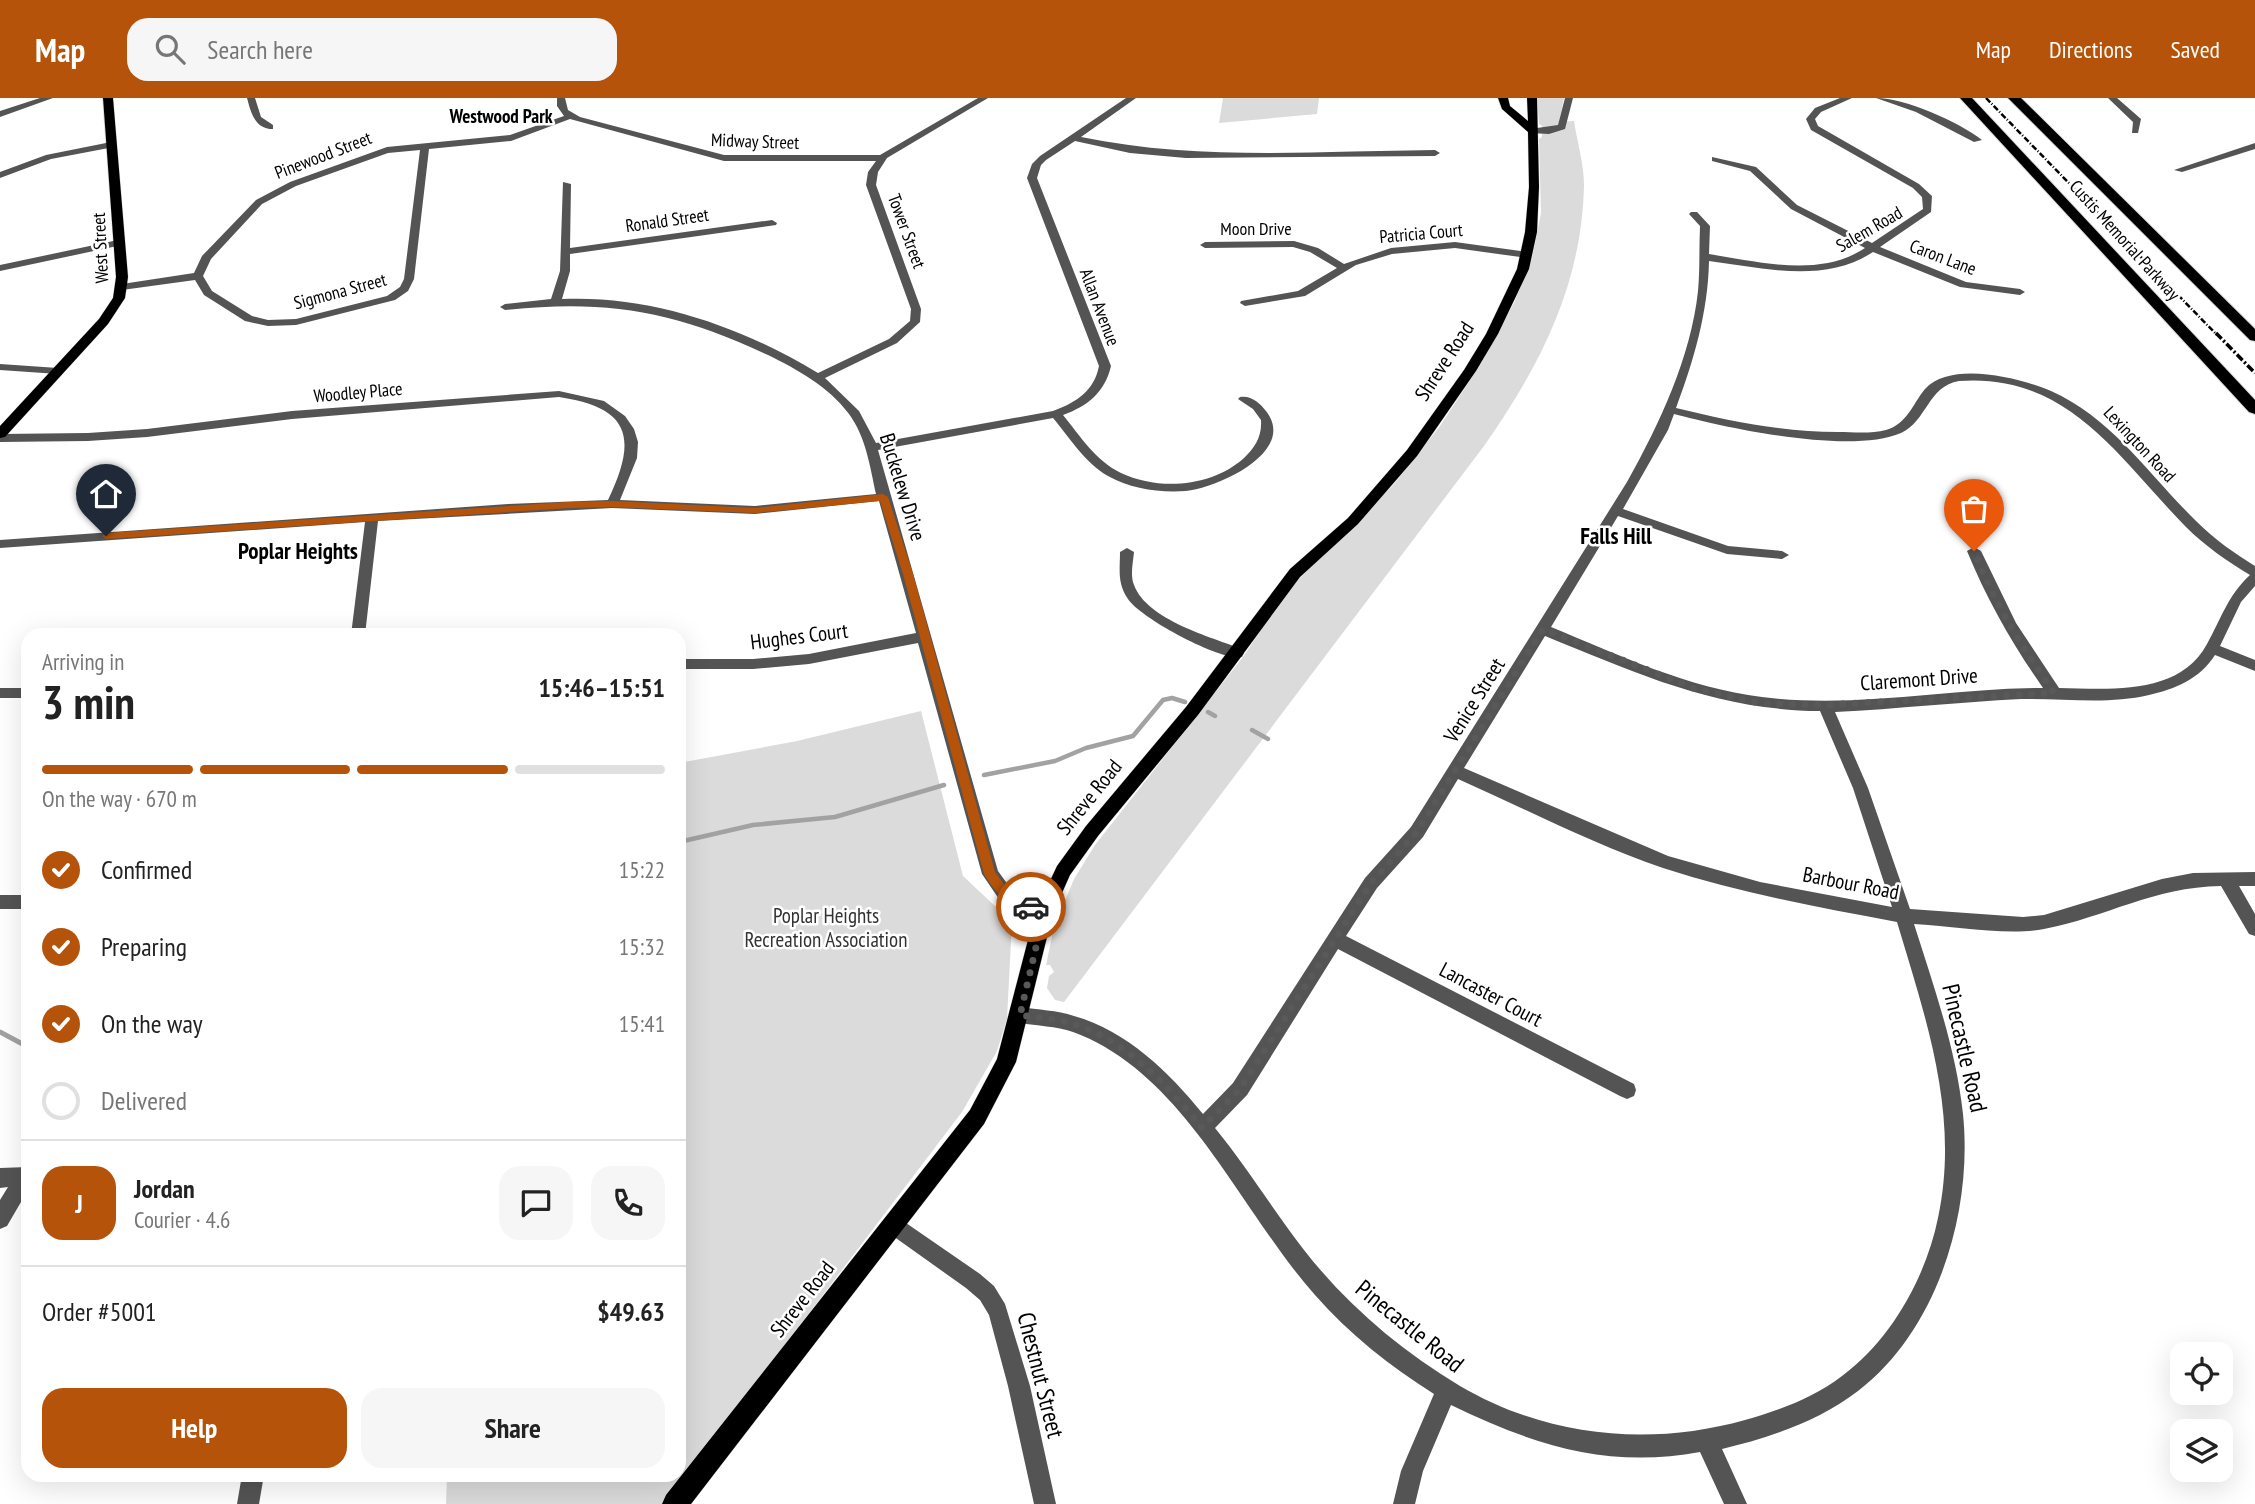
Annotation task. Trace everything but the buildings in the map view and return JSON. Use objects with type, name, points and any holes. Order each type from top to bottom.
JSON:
[{"type":"highway","name":"Custis Memorial Parkway","points":[[1966,98],[2255,409]]},
{"type":"highway","name":"Custis Memorial Parkway","points":[[2014,98],[2255,337]]},
{"type":"main road","points":[[1503,98],[1505,107],[1533,131]]},
{"type":"main road","name":"Shreve Road","points":[[675,1504],[982,1108],[1006,1062],[1044,913],[1056,885],[1092,831],[1237,653],[1295,573],[1353,521],[1412,453],[1470,371],[1492,334],[1524,268],[1527,255],[1534,187],[1532,98]]},
{"type":"main road","name":"West Street","points":[[0,436],[104,321],[113,309],[122,287],[111,145],[111,99]]},
{"type":"main road","points":[[1513,113],[1533,115]]},
{"type":"street","points":[[0,114],[49,98]]},
{"type":"street","points":[[251,98],[257,118],[270,127]]},
{"type":"street","points":[[561,98],[561,108],[571,116]]},
{"type":"street","points":[[882,158],[984,98]]},
{"type":"street","name":"Allan Avenue","points":[[871,448],[1056,414],[1088,398],[1102,380],[1105,369],[1032,180],[1033,171],[1039,161],[1132,98]]},
{"type":"street","points":[[1533,131],[1549,131],[1562,127],[1569,98]]},
{"type":"street","name":"Salem Road","points":[[1706,257],[1781,268],[1816,269],[1842,264],[1873,248],[1924,215],[1929,201],[1916,186],[1814,128],[1810,119],[1814,113],[1848,98]]},
{"type":"street","points":[[1880,98],[1930,115],[1978,140]]},
{"type":"street","points":[[2112,98],[2138,121],[2135,131]]},
{"type":"street","name":"Pinewood Street","points":[[198,275],[206,258],[259,202],[277,190],[380,152],[425,145],[511,138],[571,116]]},
{"type":"street","name":"Midway Street","points":[[571,116],[686,150],[724,158],[882,158]]},
{"type":"street","points":[[1074,138],[1142,152],[1186,155],[1435,153]]},
{"type":"street","points":[[0,175],[49,157],[111,145]]},
{"type":"street","name":"Sigmona Street","points":[[198,275],[208,293],[249,318],[268,323],[296,322],[391,298],[404,289],[409,279],[425,145]]},
{"type":"street","points":[[2179,170],[2255,146]]},
{"type":"street","name":"Tower Street","points":[[817,378],[893,341],[915,322],[916,309],[871,185],[873,172],[882,158]]},
{"type":"street","name":"Caron Lane","points":[[1715,159],[1753,169],[1794,207],[1873,248],[1964,285],[2020,292]]},
{"type":"street","points":[[556,301],[565,271],[566,184]]},
{"type":"street","name":"Venice Street","points":[[1202,1128],[1240,1089],[1371,883],[1417,832],[1616,511],[1671,410],[1697,327],[1706,257],[1705,226],[1694,214]]},
{"type":"street","name":"Ronald Street","points":[[566,252],[772,223]]},
{"type":"street","points":[[0,268],[118,243]]},
{"type":"street","name":"Moon Drive","points":[[1205,245],[1294,244],[1314,250],[1344,268]]},
{"type":"street","name":"Patricia Court","points":[[1245,303],[1301,294],[1344,268],[1377,253],[1439,246],[1486,248],[1527,255]]},
{"type":"street","points":[[122,287],[198,275]]},
{"type":"street","name":"Buckelew Drive","points":[[505,307],[556,301],[625,304],[676,314],[731,334],[817,378],[845,402],[856,416],[871,448],[990,874],[1005,894],[1044,913]]},
{"type":"street","points":[[0,367],[58,371]]},
{"type":"street","name":"Lexington Road","points":[[1671,410],[1717,423],[1769,432],[1864,436],[1902,428],[1910,422],[1931,388],[1949,380],[1988,378],[2046,392],[2075,405],[2100,425],[2191,524],[2230,556],[2255,572]]},
{"type":"street","points":[[2046,392],[2055,380]]},
{"type":"street","name":"Woodley Place","points":[[0,436],[88,437],[147,433],[292,415],[559,394],[581,396],[603,404],[621,418],[631,435],[631,458],[612,504]]},
{"type":"street","points":[[1056,414],[1105,470],[1142,484],[1185,487],[1204,484],[1234,472],[1260,450],[1266,438],[1267,420],[1257,407],[1244,399]]},
{"type":"street","points":[[0,544],[372,517],[612,504],[755,510],[883,497]]},
{"type":"street","points":[[1616,511],[1727,550],[1782,555]]},
{"type":"street","points":[[359,628],[372,517]]},
{"type":"street","points":[[1974,551],[2008,621],[2054,693]]},
{"type":"street","points":[[1127,552],[1126,583],[1136,603],[1161,621],[1237,653]]},
{"type":"street","name":"Claremont Drive","points":[[1543,629],[1696,689],[1759,703],[1824,705],[2054,693],[2127,692],[2170,684],[2199,667],[2212,648],[2238,594],[2255,578]]},
{"type":"street","name":"Hughes Court","points":[[686,664],[753,664],[809,659],[923,637]]},
{"type":"street","points":[[2212,648],[2255,666]]},
{"type":"street","points":[[0,693],[21,693]]},
{"type":"street","name":"Pinecastle Road","points":[[1020,1015],[1073,1024],[1113,1043],[1173,1093],[1322,1288],[1356,1322],[1410,1367],[1446,1391],[1519,1425],[1564,1439],[1608,1447],[1653,1449],[1707,1442],[1779,1422],[1823,1404],[1848,1387],[1870,1368],[1910,1314],[1929,1277],[1944,1235],[1956,1169],[1952,1087],[1943,1047],[1862,789],[1824,705]]},
{"type":"street","name":"Barbour Road","points":[[1455,771],[1665,862],[1760,889],[1902,916],[2023,924],[2044,922],[2162,886],[2225,878],[2255,879]]},
{"type":"street","points":[[2225,878],[2255,929]]},
{"type":"street","points":[[0,902],[21,902]]},
{"type":"street","name":"Lancaster Court","points":[[1335,939],[1627,1090]]},
{"type":"street","points":[[0,1178],[21,1177]]},
{"type":"street","points":[[0,1219],[21,1185]]},
{"type":"street","name":"Chestnut Street","points":[[893,1224],[973,1281],[987,1293],[998,1311],[1019,1386],[1045,1504]]},
{"type":"street","points":[[1404,1504],[1412,1471],[1446,1391]]},
{"type":"street","points":[[1707,1442],[1736,1504]]},
{"type":"street","points":[[248,1504],[252,1482]]},
{"type":"green space","points":[[1223,98],[1319,98],[1317,114],[1219,123]]},
{"type":"green space","points":[[1537,98],[1564,98],[1559,122],[1574,121],[1584,185],[1575,257],[1566,290],[1540,355],[1484,446],[1064,1002],[1055,1000],[1047,988],[1049,976],[1054,972],[1050,965],[1046,965],[1054,927],[1074,879],[1095,845],[1243,657],[1286,592],[1394,484],[1440,426],[1482,362],[1514,303],[1532,258],[1541,213],[1539,139],[1542,137],[1542,126],[1539,124]]},
{"type":"green space","name":"Poplar Heights Recreation Association","points":[[921,711],[963,876],[1012,922],[1007,1019],[997,1051],[962,1112],[686,1475],[686,762],[797,741]]},
{"type":"green space","name":"Poplar Heights Recreation Association","points":[[447,1482],[681,1482],[664,1504],[446,1504]]},
{"type":"waterway","points":[[984,775],[1055,761],[1086,748],[1133,736],[1163,700],[1172,698],[1185,702]]},
{"type":"waterway","points":[[1208,712],[1215,716]]},
{"type":"waterway","points":[[1252,730],[1268,739]]},
{"type":"waterway","points":[[686,840],[753,825],[835,817],[944,785]]},
{"type":"waterway","points":[[0,1032],[21,1043]]},
{"type":"railway","points":[[1986,98],[2217,335]]},
{"type":"railway","points":[[2216,333],[2255,373]]},
{"type":"way so far","points":[[1031,907],[1044,913],[1020,1015],[1073,1024],[1113,1043],[1173,1093],[1202,1128],[1222,1111],[1240,1089],[1371,883],[1417,832],[1543,629],[1696,689],[1759,703],[1824,705],[2054,693],[2008,621],[1974,551]]},
{"type":"district","name":"Westwood Park","points":[[501,116]]},
{"type":"district","name":"Falls Hill","points":[[1616,535]]},
{"type":"district","name":"Poplar Heights","points":[[298,550]]},
{"type":"route","points":[[106,536],[508,508],[612,504],[755,510],[822,506],[883,497],[908,574],[923,637],[990,874],[996,886],[1005,894],[1031,907]]}]
